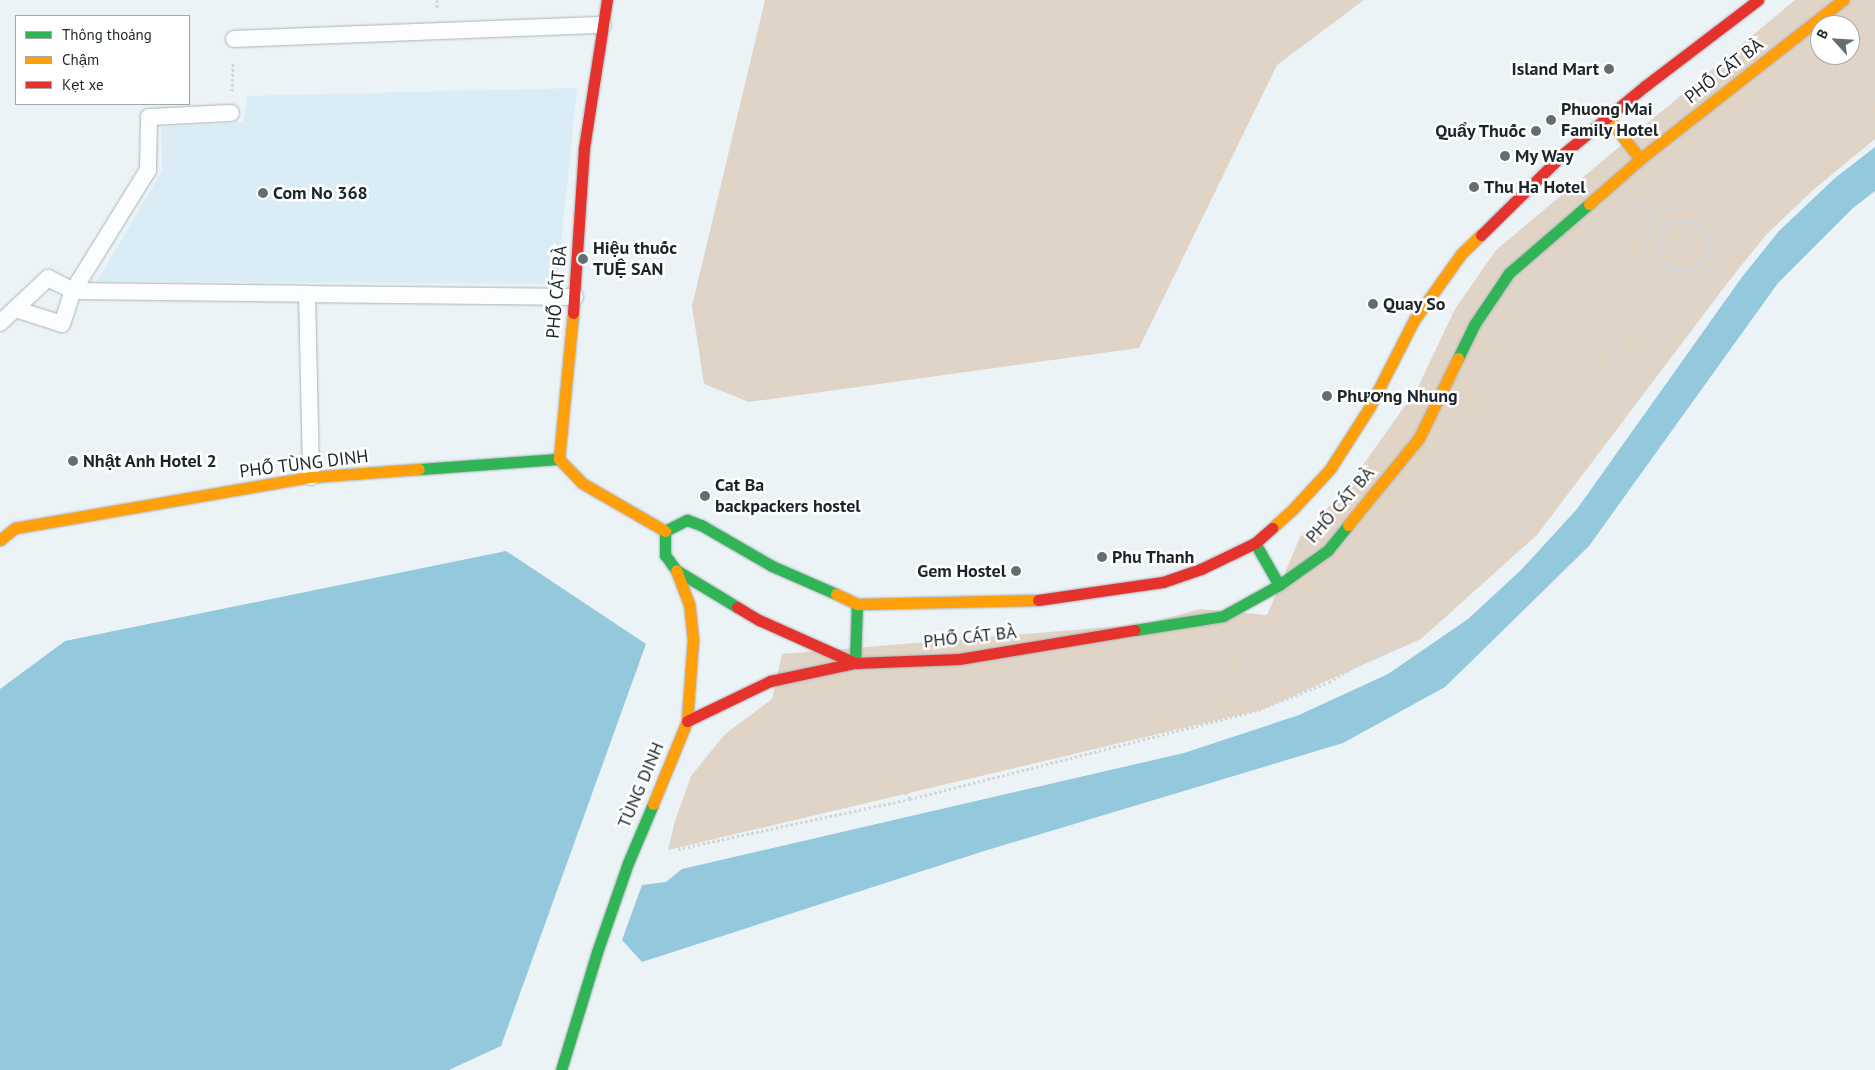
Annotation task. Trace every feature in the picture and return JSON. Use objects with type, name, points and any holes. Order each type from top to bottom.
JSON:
[{"type":"main road","name":"PHỐ CÁT BÀ","points":[[559,459],[575,297],[584,148],[607,0]]},
{"type":"main road","name":"PHỐ CÁT BÀ","points":[[665,531],[686,520],[701,525],[772,566],[857,604],[1026,602],[1163,582],[1201,569],[1255,543],[1293,509],[1330,469],[1369,408],[1414,320],[1460,254],[1563,154],[1645,86],[1758,0]]},
{"type":"main road","name":"PHỐ CÁT BÀ","points":[[676,570],[759,620],[854,663],[959,659],[1223,616],[1280,585],[1328,550],[1418,438],[1474,325],[1509,273],[1640,159],[1843,0]]},
{"type":"main road","points":[[1608,118],[1640,159]]},
{"type":"main road","points":[[559,459],[582,484],[665,531],[665,554],[676,570]]},
{"type":"main road","name":"PHỐ TÙNG DINH","points":[[0,540],[15,528],[311,477],[559,459]]},
{"type":"main road","points":[[1255,543],[1280,585]]},
{"type":"main road","name":"TÙNG DINH","points":[[561,1070],[597,952],[628,863],[687,721],[693,640],[688,604],[676,570]]},
{"type":"main road","points":[[687,721],[770,681],[854,663],[857,604]]},
{"type":"lane","points":[[234,39],[603,25]]},
{"type":"lane","points":[[16,309],[62,324],[73,291],[148,170],[149,117],[231,113]]},
{"type":"lane","points":[[0,323],[48,278],[73,291],[575,297]]},
{"type":"lane","points":[[307,294],[311,477]]},
{"type":"path","points":[[231,113],[234,39]]},
{"type":"path","points":[[1650,212],[1697,205],[1740,184],[1796,153],[1875,96]]},
{"type":"path","points":[[1596,197],[1615,222],[1642,201],[1664,228]]},
{"type":"path","points":[[1273,673],[1330,651],[1424,601],[1488,539],[1545,474],[1596,392],[1614,355],[1642,279],[1650,212]]},
{"type":"path","points":[[1677,220],[1685,220],[1699,226],[1706,240],[1706,248],[1700,262],[1684,269],[1668,265],[1658,252],[1657,244],[1664,228],[1677,220]]},
{"type":"path","points":[[1700,262],[1712,272]]},
{"type":"path","points":[[1223,616],[1249,674]]},
{"type":"path","points":[[854,663],[852,714],[910,799]]},
{"type":"shaded area","points":[[765,0],[1364,0],[1277,65],[1139,348],[749,402],[704,384],[692,306]]},
{"type":"shaded area","points":[[1795,0],[1875,0],[1875,139],[1813,190],[1766,235],[1732,277],[1537,535],[1421,639],[1264,709],[668,850],[675,821],[691,776],[725,734],[772,699],[782,654],[1145,624],[1200,609],[1267,615],[1300,537],[1348,486],[1417,389],[1455,309],[1496,250]]},
{"type":"shaded area","points":[[577,88],[557,284],[97,281],[162,171],[161,127],[243,122],[247,96]]},
{"type":"water","points":[[1875,147],[1875,191],[1853,208],[1778,283],[1589,546],[1445,687],[1343,743],[981,852],[642,962],[622,940],[642,885],[666,882],[682,869],[1184,753],[1299,715],[1388,674],[1468,619],[1521,570],[1577,509],[1742,277],[1779,231],[1835,178]]},
{"type":"water","points":[[506,551],[646,644],[501,1046],[449,1070],[0,1070],[0,689],[65,641]]},
{"type":"traffic: fast","points":[[1458,358],[1474,325],[1509,273],[1589,204]]},
{"type":"traffic: fast","points":[[419,469],[559,459]]},
{"type":"traffic: fast","points":[[737,607],[676,570],[665,555],[665,531],[687,520],[701,525],[772,566],[836,594]]},
{"type":"traffic: fast","points":[[1135,630],[1223,616],[1279,585],[1328,550],[1348,525]]},
{"type":"traffic: fast","points":[[1255,543],[1279,585]]},
{"type":"traffic: fast","points":[[855,663],[857,604]]},
{"type":"traffic: fast","points":[[561,1070],[597,952],[628,863],[653,804]]},
{"type":"traffic: slow","points":[[1589,204],[1640,159],[1843,0]]},
{"type":"traffic: slow","points":[[1608,118],[1640,159]]},
{"type":"traffic: slow","points":[[1272,528],[1293,509],[1330,469],[1369,408],[1414,320],[1461,254],[1481,235]]},
{"type":"traffic: slow","points":[[573,313],[559,459],[582,483],[665,531]]},
{"type":"traffic: slow","points":[[1348,525],[1419,438],[1458,358]]},
{"type":"traffic: slow","points":[[0,540],[15,528],[311,477],[419,469]]},
{"type":"traffic: slow","points":[[653,804],[687,721],[693,640],[689,604],[676,570]]},
{"type":"traffic: slow","points":[[836,594],[857,604],[1038,600]]},
{"type":"traffic: jam","points":[[573,313],[584,148],[607,0]]},
{"type":"traffic: jam","points":[[1481,235],[1563,154],[1645,86],[1758,0]]},
{"type":"traffic: jam","points":[[1038,600],[1163,582],[1201,569],[1255,543],[1272,528]]},
{"type":"traffic: jam","points":[[737,607],[759,620],[855,663],[959,659],[1135,630]]},
{"type":"traffic: jam","points":[[687,721],[770,681],[855,663]]},
{"type":"place","name":"Island Mart","points":[[1609,69]]},
{"type":"place","name":"Phuong Mai Family Hotel","points":[[1551,120]]},
{"type":"place","name":"Quẩy Thuốc","points":[[1536,131]]},
{"type":"place","name":"My Way","points":[[1505,156]]},
{"type":"place","name":"Thu Ha Hotel","points":[[1474,187]]},
{"type":"place","name":"Com No 368","points":[[263,193]]},
{"type":"place","name":"Hiệu thuốc TUỆ SAN","points":[[583,259]]},
{"type":"place","name":"Quay So","points":[[1373,304]]},
{"type":"place","name":"Phương Nhung","points":[[1327,396]]},
{"type":"place","name":"Nhật Anh Hotel 2","points":[[73,461]]},
{"type":"place","name":"Cat Ba backpackers hostel","points":[[705,496]]},
{"type":"place","name":"Phu Thanh","points":[[1102,557]]},
{"type":"place","name":"Gem Hostel","points":[[1016,571]]}]
